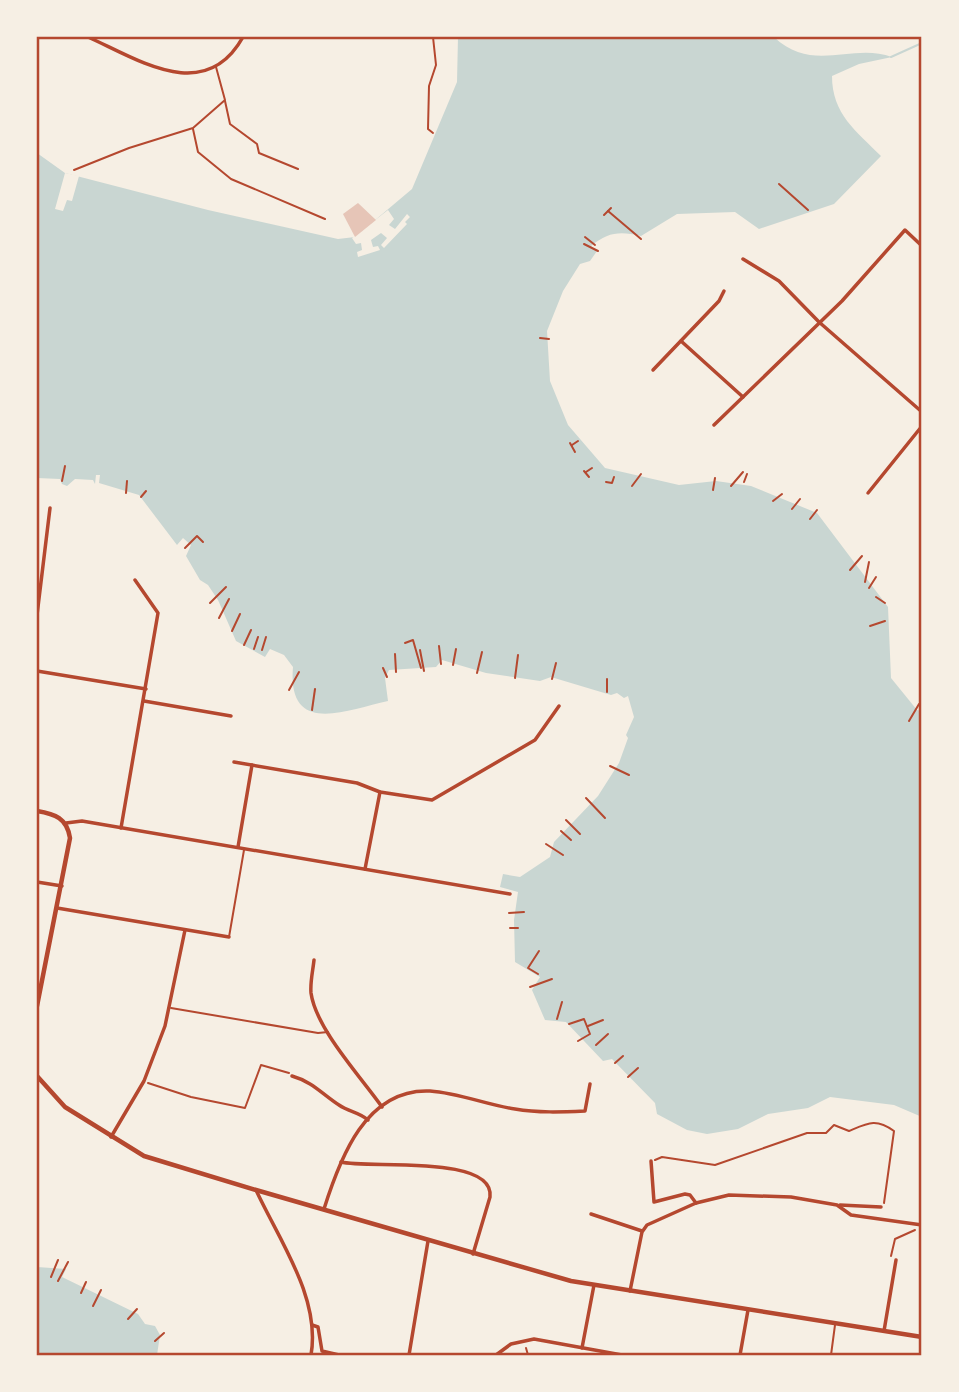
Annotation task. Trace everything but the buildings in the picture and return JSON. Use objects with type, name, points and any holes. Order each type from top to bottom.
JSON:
[{"type":"street","points":[[88,37],[165,72],[192,73],[216,66],[243,37]]},
{"type":"street","points":[[714,425],[857,286],[905,230],[922,246]]},
{"type":"street","points":[[743,259],[779,281],[819,322],[922,412]]},
{"type":"street","points":[[653,370],[719,301],[724,291]]},
{"type":"street","points":[[681,341],[743,397]]},
{"type":"street","points":[[868,493],[922,426]]},
{"type":"street","points":[[37,615],[50,508]]},
{"type":"street","points":[[121,828],[158,613],[135,580]]},
{"type":"street","points":[[37,671],[146,689]]},
{"type":"street","points":[[144,701],[232,716]]},
{"type":"street","points":[[234,762],[357,783],[380,792],[432,800],[536,740],[559,706]]},
{"type":"street","points":[[238,848],[252,765]]},
{"type":"street","points":[[365,869],[380,792]]},
{"type":"street","points":[[37,811],[55,815],[66,823],[70,843],[37,1006]]},
{"type":"street","points":[[66,823],[82,821],[510,894]]},
{"type":"street","points":[[37,882],[62,886]]},
{"type":"street","points":[[57,908],[229,937]]},
{"type":"street","points":[[111,1137],[144,1081],[169,1008],[185,929]]},
{"type":"street","points":[[314,960],[311,992],[329,1031],[382,1107]]},
{"type":"street","points":[[37,1076],[65,1107],[144,1156],[256,1191],[473,1254],[594,1285],[922,1337]]},
{"type":"street","points":[[292,1076],[314,1084],[339,1105],[360,1113],[368,1120]]},
{"type":"street","points":[[324,1209],[352,1136],[382,1107],[413,1091],[432,1091],[518,1110],[585,1111],[590,1084]]},
{"type":"street","points":[[651,1161],[654,1202],[685,1194],[690,1195],[696,1203]]},
{"type":"street","points":[[341,1162],[427,1166],[463,1171],[485,1180],[490,1187],[490,1197],[473,1254]]},
{"type":"street","points":[[256,1191],[288,1258],[312,1325],[311,1355]]},
{"type":"street","points":[[630,1291],[642,1232],[654,1220],[696,1203],[721,1195],[751,1195],[791,1197],[837,1205],[882,1207]]},
{"type":"street","points":[[837,1205],[851,1215],[922,1226]]},
{"type":"street","points":[[591,1214],[642,1232]]},
{"type":"street","points":[[409,1355],[428,1241]]},
{"type":"street","points":[[884,1331],[896,1260]]},
{"type":"street","points":[[582,1348],[594,1285]]},
{"type":"street","points":[[740,1355],[748,1310]]},
{"type":"street","points":[[312,1325],[318,1327],[321,1334],[323,1351],[338,1355]]},
{"type":"street","points":[[496,1355],[524,1340],[622,1355]]},
{"type":"lane","points":[[216,66],[230,124],[257,144],[259,153],[298,169]]},
{"type":"lane","points":[[74,170],[129,148],[193,128],[225,100]]},
{"type":"lane","points":[[193,128],[198,152],[231,178],[325,219]]},
{"type":"lane","points":[[229,937],[244,849]]},
{"type":"lane","points":[[169,1008],[318,1033],[329,1031]]},
{"type":"lane","points":[[831,1355],[835,1324]]},
{"type":"path","points":[[433,37],[436,65],[429,86],[427,118],[428,129],[433,134]]},
{"type":"path","points":[[779,184],[808,210]]},
{"type":"path","points":[[604,215],[611,208]]},
{"type":"path","points":[[608,211],[641,239]]},
{"type":"path","points":[[585,237],[595,245]]},
{"type":"path","points":[[584,244],[598,251]]},
{"type":"path","points":[[540,338],[549,339]]},
{"type":"path","points":[[575,452],[570,444],[578,441]]},
{"type":"path","points":[[62,481],[65,466]]},
{"type":"path","points":[[589,477],[585,472],[592,468]]},
{"type":"path","points":[[731,486],[745,473],[744,482]]},
{"type":"path","points":[[632,486],[641,474]]},
{"type":"path","points":[[606,482],[612,483],[614,477]]},
{"type":"path","points":[[712,490],[715,478]]},
{"type":"path","points":[[125,493],[127,481]]},
{"type":"path","points":[[142,497],[146,491]]},
{"type":"path","points":[[773,501],[782,494]]},
{"type":"path","points":[[792,509],[800,499]]},
{"type":"path","points":[[810,519],[817,510]]},
{"type":"path","points":[[185,548],[197,536],[203,542]]},
{"type":"path","points":[[850,570],[862,556]]},
{"type":"path","points":[[865,582],[869,562]]},
{"type":"path","points":[[869,587],[876,577]]},
{"type":"path","points":[[210,603],[226,587]]},
{"type":"path","points":[[876,597],[885,603]]},
{"type":"path","points":[[219,618],[229,599]]},
{"type":"path","points":[[232,631],[240,614]]},
{"type":"path","points":[[870,626],[885,621]]},
{"type":"path","points":[[244,645],[251,630]]},
{"type":"path","points":[[254,649],[258,637]]},
{"type":"path","points":[[262,650],[266,637]]},
{"type":"path","points":[[405,643],[413,640],[421,668]]},
{"type":"path","points":[[439,646],[441,664]]},
{"type":"path","points":[[453,665],[456,649]]},
{"type":"path","points":[[420,650],[424,671]]},
{"type":"path","points":[[477,673],[482,652]]},
{"type":"path","points":[[395,654],[397,672]]},
{"type":"path","points":[[515,678],[518,655]]},
{"type":"path","points":[[552,679],[556,663]]},
{"type":"path","points":[[383,668],[387,677]]},
{"type":"path","points":[[289,690],[299,672]]},
{"type":"path","points":[[607,678],[607,692]]},
{"type":"path","points":[[312,710],[315,689]]},
{"type":"path","points":[[909,721],[919,704]]},
{"type":"path","points":[[920,727],[922,721]]},
{"type":"path","points":[[610,766],[629,775]]},
{"type":"path","points":[[586,798],[605,818]]},
{"type":"path","points":[[566,820],[580,834]]},
{"type":"path","points":[[561,831],[571,841]]},
{"type":"path","points":[[546,845],[564,855]]},
{"type":"path","points":[[509,914],[524,912]]},
{"type":"path","points":[[510,928],[518,928]]},
{"type":"path","points":[[538,974],[528,968],[539,951]]},
{"type":"path","points":[[530,987],[552,979]]},
{"type":"path","points":[[556,1019],[562,1002]]},
{"type":"path","points":[[569,1024],[584,1019],[590,1034],[578,1041]]},
{"type":"path","points":[[587,1026],[603,1020]]},
{"type":"path","points":[[596,1045],[608,1034]]},
{"type":"path","points":[[615,1063],[623,1056]]},
{"type":"path","points":[[155,1086],[245,1108],[261,1065],[292,1076]]},
{"type":"path","points":[[628,1077],[638,1068]]},
{"type":"path","points":[[651,1161],[662,1157],[715,1165],[807,1133],[826,1133],[834,1125],[849,1131],[872,1122],[881,1122],[894,1131],[882,1207]]},
{"type":"path","points":[[890,1264],[895,1239],[922,1226]]},
{"type":"path","points":[[51,1277],[58,1260]]},
{"type":"path","points":[[58,1282],[68,1262]]},
{"type":"path","points":[[81,1293],[86,1282]]},
{"type":"path","points":[[93,1306],[101,1290]]},
{"type":"path","points":[[128,1320],[137,1309]]},
{"type":"path","points":[[155,1341],[164,1333]]},
{"type":"path","points":[[524,1340],[528,1355]]},
{"type":"shaded area","points":[[458,37],[774,37],[803,54],[818,56],[877,53],[892,57],[859,64],[832,76],[836,101],[847,121],[881,156],[834,204],[759,229],[735,212],[677,214],[641,236],[627,233],[609,235],[591,246],[597,251],[590,261],[580,264],[563,291],[547,331],[550,381],[568,425],[605,468],[679,485],[716,481],[751,486],[817,513],[888,607],[891,678],[917,710],[922,711],[922,1117],[894,1105],[830,1097],[808,1108],[768,1114],[738,1129],[707,1134],[687,1130],[657,1114],[655,1103],[612,1059],[603,1061],[566,1022],[545,1020],[532,990],[540,977],[515,962],[514,920],[518,892],[500,887],[503,874],[520,877],[550,857],[554,842],[598,796],[619,763],[628,738],[626,735],[634,717],[628,696],[624,698],[617,693],[611,695],[551,677],[540,681],[486,673],[442,660],[436,667],[389,670],[385,678],[388,701],[338,713],[309,711],[299,703],[294,689],[293,667],[284,655],[270,649],[265,657],[236,641],[218,600],[208,585],[200,580],[186,556],[191,545],[183,538],[177,545],[139,495],[99,483],[100,475],[96,475],[95,484],[93,480],[75,479],[67,486],[62,484],[60,479],[37,478],[37,153],[65,173],[208,210],[338,239],[355,237],[412,189],[457,82]]},
{"type":"shaded area","points":[[37,1267],[66,1269],[62,1277],[138,1314],[145,1324],[155,1326],[160,1335],[157,1355],[37,1355]]},
{"type":"pier","points":[[65,173],[79,176],[72,201],[67,200],[63,211],[55,209]]},
{"type":"pier","points":[[388,210],[394,219],[389,225],[395,229],[407,214],[410,217],[405,222],[407,224],[384,248],[381,245],[387,238],[381,233],[371,240],[373,247],[378,246],[380,250],[358,257],[357,252],[362,250],[361,243],[356,244],[352,238]]},
{"type":"waterway","points":[[891,57],[922,43]]}]
